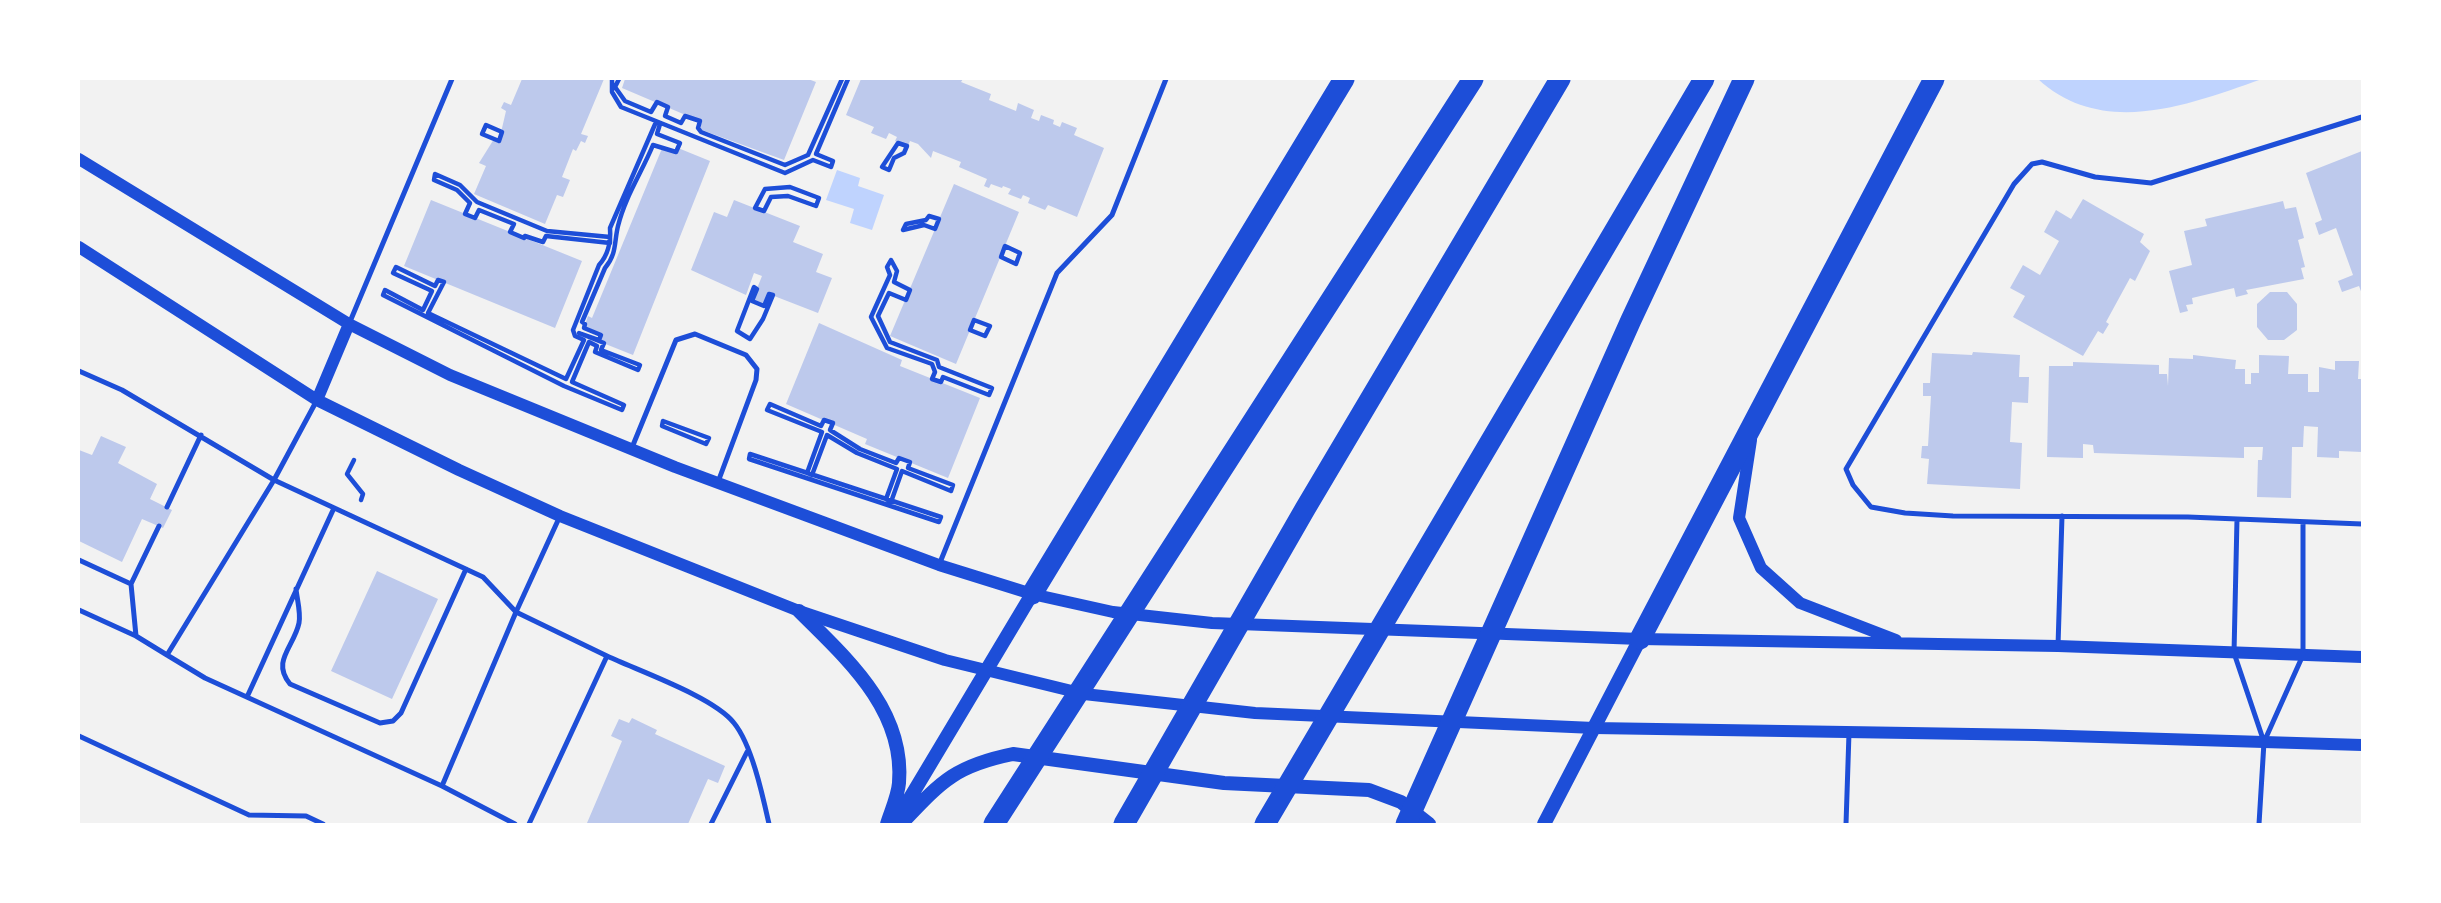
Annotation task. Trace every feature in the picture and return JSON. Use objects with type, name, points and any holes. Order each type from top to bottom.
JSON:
[{"type":"highway","points":[[1032,594],[1344,79]]},
{"type":"highway","points":[[995,824],[1473,79]]},
{"type":"highway","points":[[1127,820],[1305,509],[1560,79]]},
{"type":"highway","points":[[1265,824],[1704,79]]},
{"type":"highway","points":[[1406,824],[1631,320],[1745,79]]},
{"type":"highway","points":[[1640,639],[1754,417],[1934,79]]},
{"type":"main road","points":[[894,824],[1032,594]]},
{"type":"main road","points":[[799,611],[851,663],[884,709],[895,741],[899,783],[887,824]]},
{"type":"main road","points":[[1544,824],[1640,639]]},
{"type":"main road","points":[[901,824],[944,779],[980,761],[1013,754],[1224,783],[1369,790],[1401,802],[1429,824]]},
{"type":"street","points":[[79,159],[349,324],[450,375],[631,450],[939,565],[1032,594],[1113,612],[1212,623],[1640,639],[2058,646],[2362,657]]},
{"type":"street","points":[[79,247],[317,400],[459,470],[561,516],[799,611],[987,672],[1084,694],[1255,713],[1594,728],[2362,745]]},
{"type":"street","points":[[317,400],[349,324]]},
{"type":"street","points":[[1754,417],[1738,518],[1761,568],[1800,603],[1903,643]]},
{"type":"lane","points":[[349,324],[452,79]]},
{"type":"lane","points":[[939,565],[1057,274],[1112,215],[1166,79]]},
{"type":"lane","points":[[2362,117],[2151,183],[2095,177],[2042,162],[2032,164],[2014,184],[1846,469],[1853,485],[1871,507],[1953,516],[2237,519],[2362,524]]},
{"type":"lane","points":[[631,450],[671,347],[685,335],[695,334],[746,355],[757,369],[756,380],[718,482]]},
{"type":"lane","points":[[79,371],[122,390],[274,480],[483,577],[516,612],[720,709],[736,725],[761,784],[769,824]]},
{"type":"lane","points":[[167,654],[274,480],[317,400]]},
{"type":"lane","points":[[167,507],[201,435]]},
{"type":"lane","points":[[247,697],[334,508]]},
{"type":"lane","points":[[442,786],[516,612],[561,516]]},
{"type":"lane","points":[[2058,646],[2062,516]]},
{"type":"lane","points":[[2237,519],[2234,653],[2264,742]]},
{"type":"lane","points":[[2259,824],[2264,742],[2303,655],[2304,522]]},
{"type":"lane","points":[[136,636],[131,584],[159,526]]},
{"type":"lane","points":[[79,560],[131,584]]},
{"type":"lane","points":[[296,589],[299,623],[281,664],[283,675],[290,684],[380,723],[393,721],[401,712],[467,569]]},
{"type":"lane","points":[[79,610],[136,636],[205,678],[442,786],[515,824]]},
{"type":"lane","points":[[529,824],[607,656]]},
{"type":"lane","points":[[1846,824],[1849,733]]},
{"type":"lane","points":[[79,736],[249,815],[306,816],[323,824]]},
{"type":"lane","points":[[710,824],[747,751]]},
{"type":"path","points":[[612,79],[612,92],[621,107],[785,173],[813,160],[831,167],[833,161],[816,155],[848,79]]},
{"type":"path","points":[[619,79],[615,87],[625,101],[651,112],[657,102],[668,107],[665,116],[668,118],[681,123],[685,116],[700,121],[698,128],[701,132],[785,165],[808,155],[842,79]]},
{"type":"path","points":[[653,136],[659,122]]},
{"type":"path","points":[[659,122],[657,134],[680,143],[676,152],[653,145],[617,228],[617,245],[611,261],[605,268],[582,322],[585,324],[584,328],[601,335],[599,340],[579,333],[604,343],[601,350],[640,365],[638,370],[595,352],[597,346],[589,342],[572,382],[624,405],[622,410],[564,386],[383,295],[385,290],[422,310],[432,291],[393,273],[396,267],[435,286],[438,280],[444,282],[428,313],[566,379],[584,340],[575,336],[573,330],[610,240],[610,228],[659,122]]},
{"type":"path","points":[[486,125],[502,132],[499,141],[482,134],[486,125]]},
{"type":"path","points":[[898,143],[907,146],[904,153],[894,158],[889,170],[882,167],[888,153],[898,143]]},
{"type":"path","points":[[435,174],[460,185],[477,202],[547,231],[610,240],[545,236],[543,242],[517,235],[510,232],[514,224],[479,209],[475,218],[465,214],[470,203],[457,190],[433,180],[435,174]]},
{"type":"path","points":[[626,197],[630,186]]},
{"type":"path","points":[[790,187],[819,198],[816,206],[788,196],[771,197],[764,211],[755,208],[765,189],[790,187]]},
{"type":"path","points":[[929,216],[939,219],[935,229],[924,226],[903,230],[906,224],[926,220],[929,216]]},
{"type":"path","points":[[1005,246],[1020,253],[1016,264],[1001,257],[1005,246]]},
{"type":"path","points":[[891,260],[897,271],[894,282],[910,290],[906,300],[890,293],[878,316],[890,342],[937,360],[939,367],[992,388],[989,395],[943,377],[941,382],[932,379],[935,372],[932,364],[887,348],[871,317],[890,275],[887,267],[891,260]]},
{"type":"path","points":[[754,287],[757,289],[752,301],[764,306],[769,294],[773,295],[750,339],[737,331],[754,287]]},
{"type":"path","points":[[974,320],[990,326],[985,336],[970,330],[974,320]]},
{"type":"path","points":[[809,474],[822,432],[767,410],[770,404],[821,426],[824,420],[833,423],[830,430],[860,449],[897,463],[899,458],[910,462],[908,468],[953,485],[951,491],[902,471],[889,500]]},
{"type":"path","points":[[663,421],[709,438],[706,444],[662,426],[663,421]]},
{"type":"path","points":[[809,474],[827,435],[857,453],[897,469],[889,500]]},
{"type":"path","points":[[750,454],[809,474],[941,517],[939,522],[749,460],[750,454]]},
{"type":"path","points":[[354,460],[347,474],[363,494],[354,517]]},
{"type":"water","points":[[2038,79],[2262,79],[2177,106],[2119,112],[2090,108],[2063,97]]},
{"type":"water","points":[[837,170],[860,178],[858,186],[884,195],[872,230],[850,223],[854,209],[826,200]]},
{"type":"building","points":[[522,79],[604,79],[581,134],[588,136],[585,143],[581,141],[576,151],[573,149],[562,177],[570,180],[563,197],[557,195],[545,224],[474,194],[486,166],[479,163],[494,139],[499,141],[506,111],[501,108],[504,102],[511,105]]},
{"type":"building","points":[[625,79],[808,79],[816,82],[784,160],[699,129],[702,122],[622,88]]},
{"type":"building","points":[[861,79],[963,79],[961,82],[991,94],[989,100],[1016,111],[1018,103],[1034,110],[1031,118],[1039,121],[1041,115],[1054,120],[1053,124],[1060,127],[1062,122],[1077,128],[1074,135],[1104,148],[1077,217],[1048,205],[1045,210],[1028,203],[1030,198],[1023,195],[1021,199],[1008,194],[1011,189],[1003,186],[984,186],[987,179],[959,167],[961,162],[933,151],[931,158],[918,144],[910,141],[908,146],[895,141],[897,137],[889,133],[886,139],[871,133],[874,127],[846,115]]},
{"type":"building","points":[[663,146],[676,152],[678,148],[710,161],[633,355],[598,341],[601,335],[584,328],[588,316],[592,318]]},
{"type":"building","points":[[2362,151],[2362,294],[2359,286],[2342,292],[2338,281],[2353,275],[2336,228],[2319,235],[2315,223],[2322,220],[2306,173]]},
{"type":"building","points":[[954,184],[1019,212],[956,364],[890,336]]},
{"type":"building","points":[[2083,199],[2144,234],[2140,242],[2150,251],[2135,281],[2130,278],[2106,322],[2109,324],[2103,334],[2098,331],[2083,356],[2013,317],[2025,296],[2010,288],[2023,265],[2040,275],[2059,241],[2044,232],[2056,210],[2071,219]]},
{"type":"building","points":[[431,200],[582,261],[555,328],[404,266]]},
{"type":"building","points":[[734,200],[800,226],[793,242],[823,254],[816,272],[832,278],[818,313],[769,294],[764,306],[752,301],[762,276],[754,273],[746,295],[691,270],[714,212],[727,217]]},
{"type":"building","points":[[2283,201],[2285,209],[2296,207],[2304,238],[2298,240],[2305,267],[2301,268],[2304,279],[2246,290],[2248,294],[2236,297],[2234,288],[2192,298],[2193,304],[2186,305],[2188,311],[2180,313],[2169,271],[2192,265],[2184,231],[2207,226],[2205,219]]},
{"type":"building","points":[[2270,292],[2287,292],[2297,304],[2297,330],[2284,340],[2268,340],[2257,327],[2257,304]]},
{"type":"building","points":[[819,323],[902,360],[900,366],[980,398],[948,478],[865,444],[867,439],[786,404]]},
{"type":"building","points":[[1973,352],[2020,355],[2019,377],[2029,377],[2028,403],[2012,402],[2010,442],[2022,443],[2020,489],[1927,484],[1929,459],[1921,458],[1922,446],[1928,446],[1931,396],[1923,396],[1923,383],[1930,383],[1932,353],[1972,355]]},
{"type":"building","points":[[2193,355],[2236,360],[2235,369],[2245,369],[2245,384],[2251,384],[2251,373],[2259,373],[2259,355],[2289,356],[2288,374],[2308,374],[2308,392],[2319,392],[2319,367],[2335,370],[2335,361],[2359,361],[2358,379],[2362,379],[2362,452],[2339,451],[2339,458],[2317,457],[2318,427],[2304,426],[2303,447],[2292,447],[2291,498],[2257,497],[2258,460],[2262,460],[2263,447],[2244,447],[2244,458],[2094,453],[2093,445],[2083,444],[2083,458],[2047,457],[2049,366],[2073,366],[2073,362],[2159,365],[2159,374],[2167,374],[2168,386],[2169,358],[2193,359]]},
{"type":"building","points":[[101,436],[126,447],[118,463],[157,484],[150,499],[172,510],[163,528],[142,519],[122,562],[79,541],[79,450],[92,455]]},
{"type":"building","points":[[377,571],[438,599],[392,699],[331,671]]},
{"type":"building","points":[[632,718],[657,730],[655,734],[725,766],[718,783],[708,779],[688,824],[587,823],[622,741],[611,736],[619,719],[629,723]]}]
